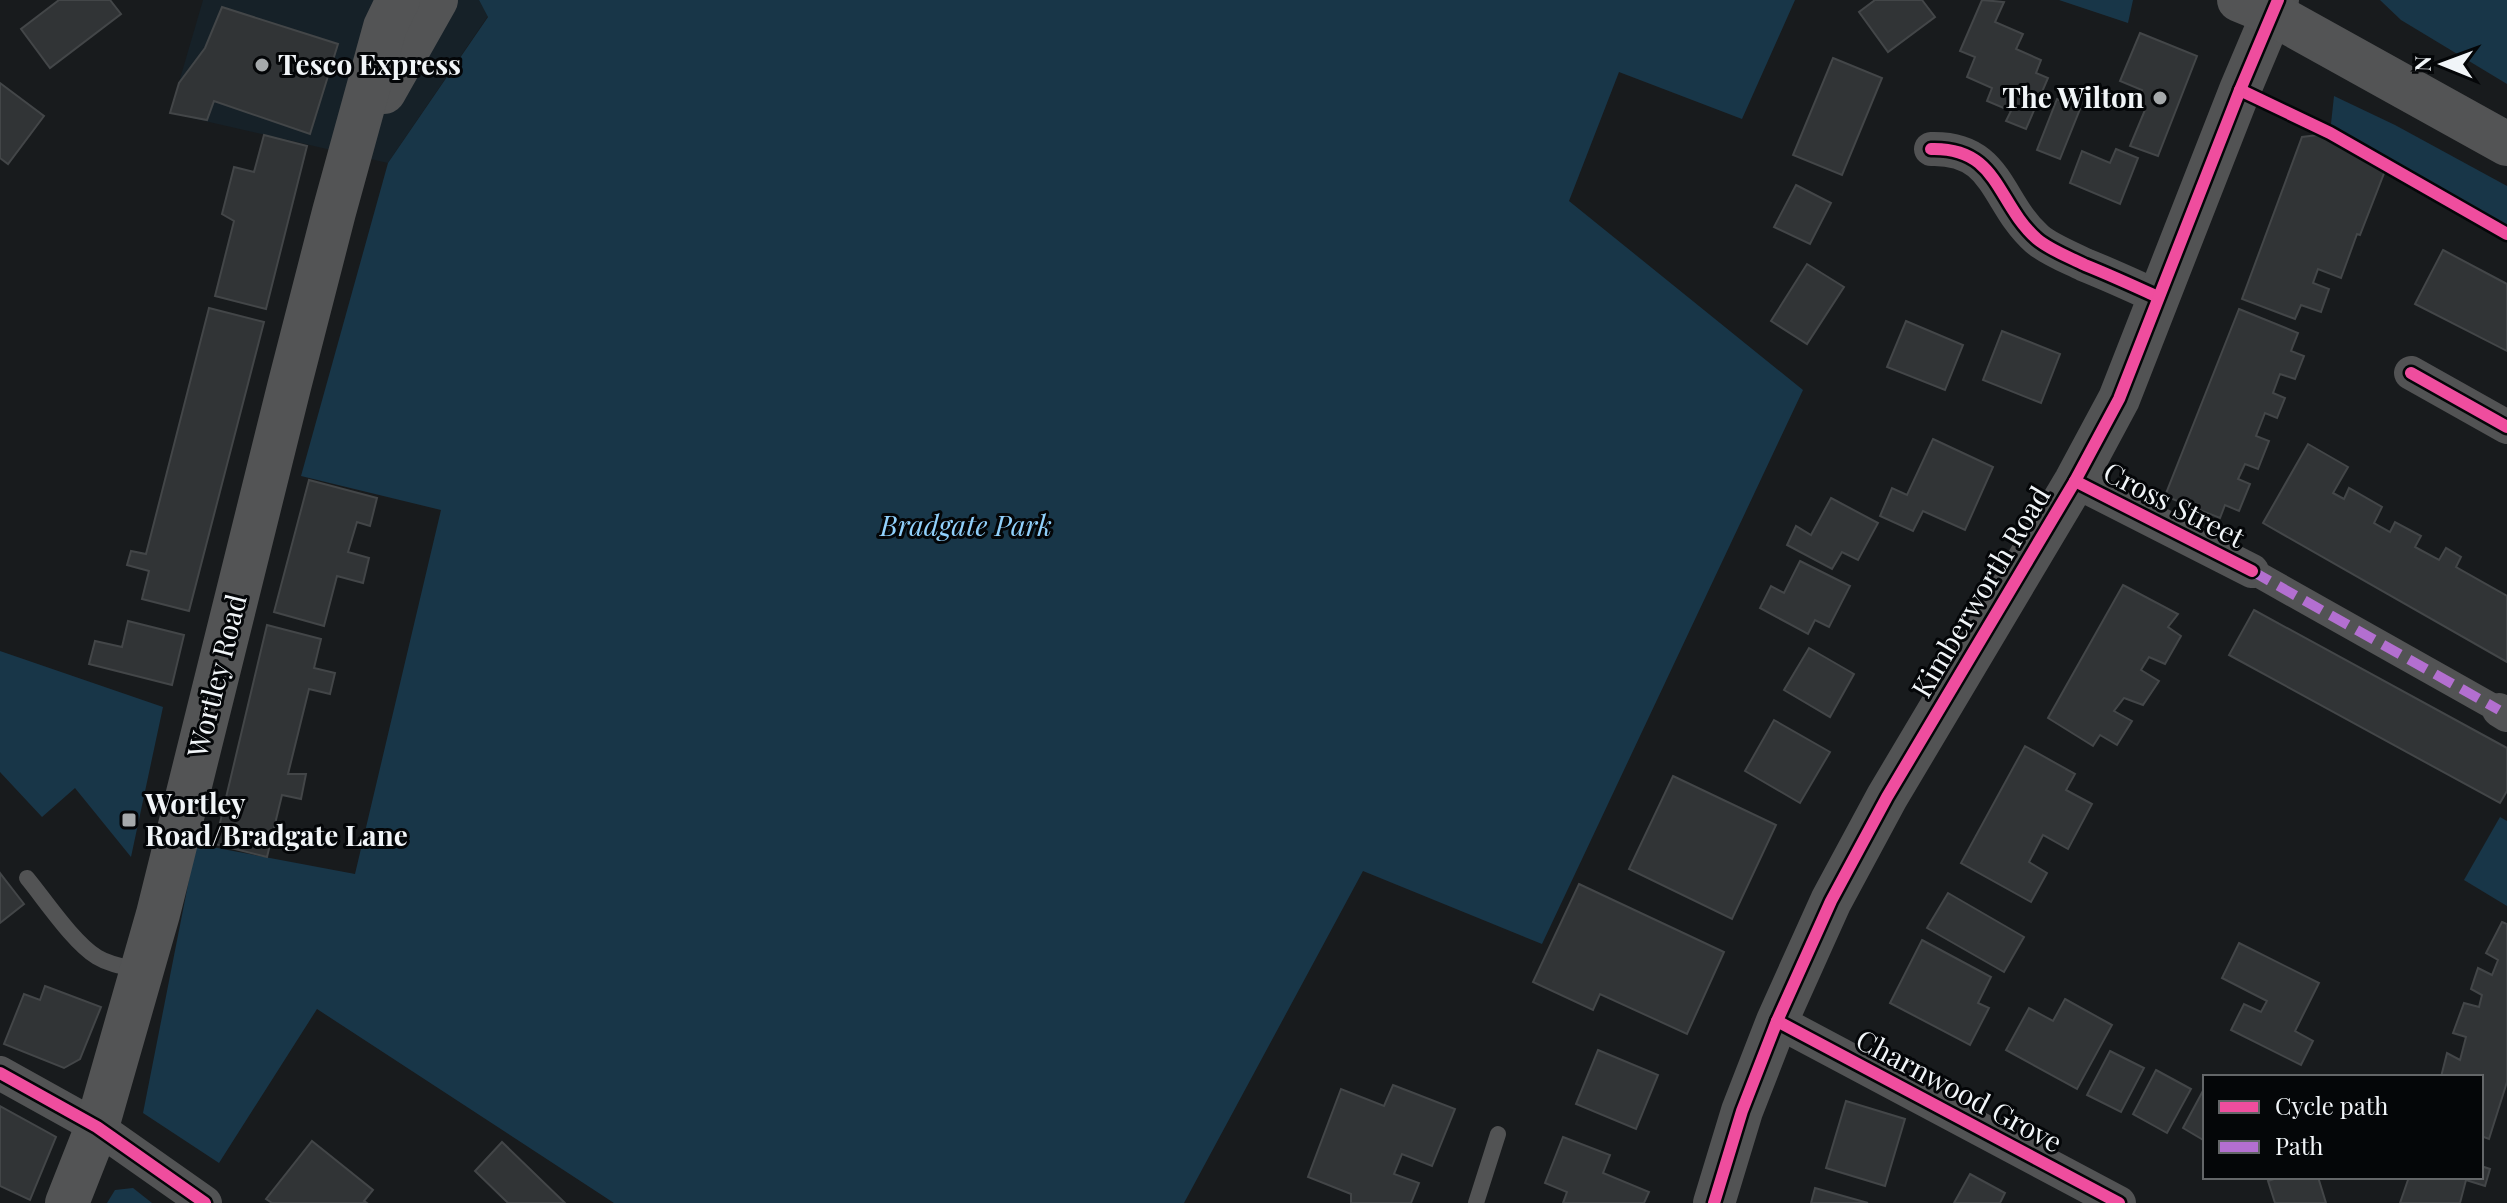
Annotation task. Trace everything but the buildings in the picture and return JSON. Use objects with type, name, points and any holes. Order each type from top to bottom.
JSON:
[{"type":"main road","name":"Wortley Road","points":[[67,1203],[97,1127],[158,914],[322,256],[385,27],[398,0]]},
{"type":"main road","name":"Wortley Road","points":[[354,145],[436,0]]},
{"type":"main road","points":[[2263,5],[2507,144]]},
{"type":"street","name":"Kimberworth Road","points":[[1714,1203],[1742,1111],[1777,1021],[1831,901],[1887,797],[2075,481],[2119,399],[2250,66],[2263,5]]},
{"type":"street","points":[[1931,149],[1953,148],[1972,156],[1993,177],[2020,220],[2038,240],[2158,297]]},
{"type":"street","points":[[2411,373],[2507,427]]},
{"type":"street","name":"Cross Street","points":[[2075,481],[2252,571],[2503,713]]},
{"type":"street","name":"Charnwood Grove","points":[[1777,1021],[2119,1203]]},
{"type":"street","points":[[0,1073],[97,1127],[205,1203]]},
{"type":"lane","points":[[27,878],[84,948],[100,959],[141,971]]},
{"type":"lane","points":[[1476,1203],[1498,1134]]},
{"type":"shaded area","points":[[203,0],[479,0],[488,16],[388,163],[170,113]]},
{"type":"green space","name":"Bradgate Park","points":[[479,0],[1795,0],[1742,119],[1619,72],[1569,201],[1803,390],[1542,944],[1363,871],[1184,1203],[614,1203],[317,1009],[219,1163],[143,1113],[196,844],[355,874],[441,510],[301,476],[388,163],[488,17]]},
{"type":"green space","points":[[2059,0],[2133,0],[2128,23]]},
{"type":"green space","points":[[2380,0],[2507,0],[2507,84],[2401,20]]},
{"type":"green space","points":[[2334,96],[2395,125],[2507,186],[2507,235],[2330,133]]},
{"type":"green space","points":[[0,651],[163,707],[131,857],[75,788],[42,817],[0,772]]},
{"type":"green space","points":[[2500,817],[2507,821],[2507,906],[2464,880]]},
{"type":"green space","points":[[133,1188],[152,1203],[107,1203],[115,1190]]},
{"type":"marked path","points":[[2252,571],[2499,710]]},
{"type":"cycle path","points":[[1714,1203],[1742,1111],[1777,1021],[1831,901],[1887,797],[2075,481],[2119,399],[2278,0]]},
{"type":"cycle path","points":[[2240,90],[2330,133],[2507,234]]},
{"type":"cycle path","points":[[1931,149],[1953,151],[1970,157],[1984,167],[2023,225],[2042,243],[2158,297]]},
{"type":"cycle path","points":[[2411,373],[2507,427]]},
{"type":"cycle path","points":[[2075,481],[2252,571]]},
{"type":"cycle path","points":[[1777,1021],[2119,1203]]},
{"type":"cycle path","points":[[0,1073],[97,1127],[205,1203]]},
{"type":"place","name":"Tesco Express","points":[[262,65]]},
{"type":"place","name":"The Wilton","points":[[2160,98]]},
{"type":"place","name":"Wortley Road/Bradgate Lane","points":[[129,820]]}]
